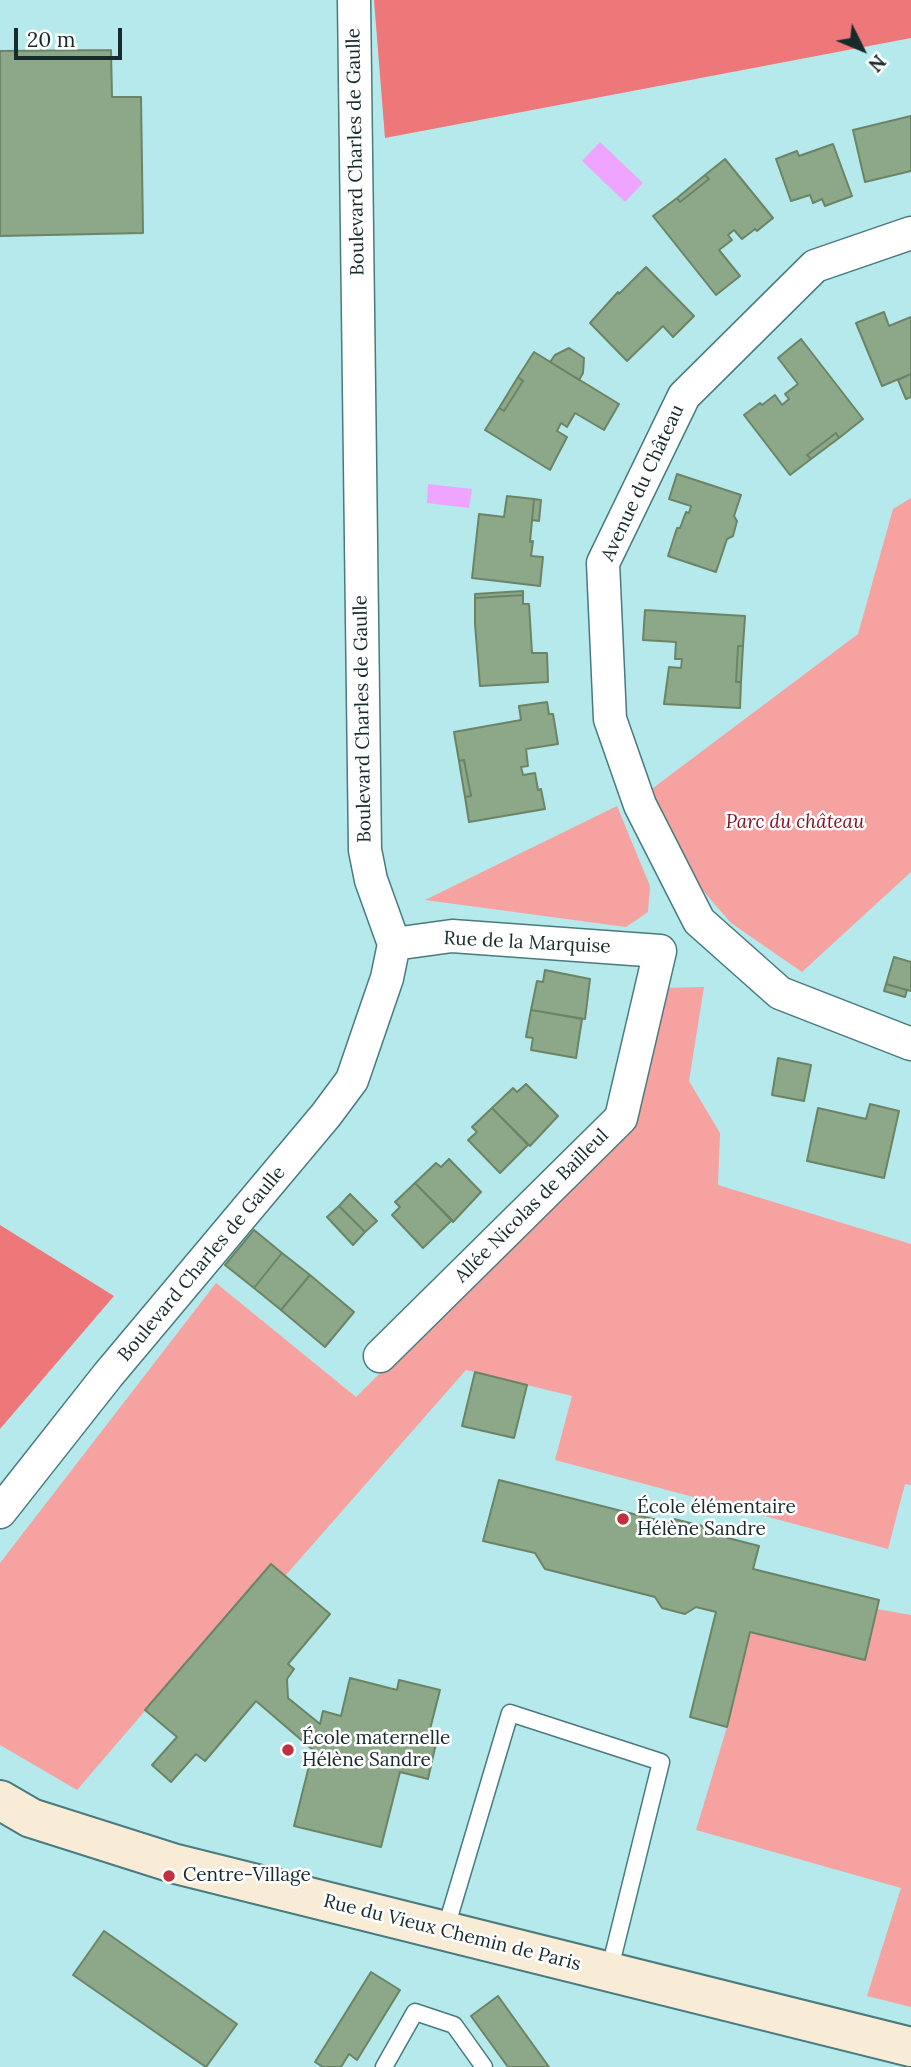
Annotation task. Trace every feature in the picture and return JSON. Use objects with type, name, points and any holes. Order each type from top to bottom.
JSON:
[{"type":"street","name":"Boulevard Charles de Gaulle","points":[[0,1512],[117,1365],[326,1115],[352,1080],[387,978],[394,944],[371,880],[365,850],[354,0]]},
{"type":"street","name":"Avenue du Château","points":[[911,233],[815,266],[684,396],[603,563],[610,719],[640,805],[699,921],[780,993],[911,1044]]},
{"type":"street","points":[[660,951],[699,921]]},
{"type":"street","name":"Rue de la Marquise","points":[[394,944],[453,936],[660,951]]},
{"type":"street","name":"Allée Nicolas de Bailleul","points":[[380,1356],[621,1118],[660,951]]},
{"type":"street","name":"Rue du Vieux Chemin de Paris","points":[[0,1800],[31,1818],[176,1864],[911,2047]]},
{"type":"lane","points":[[445,1931],[510,1713],[661,1762],[609,1972]]},
{"type":"lane","points":[[384,2067],[415,2012],[454,2025],[484,2067]]},
{"type":"green space","name":"Parc du château","points":[[911,498],[911,872],[802,972],[731,923],[681,865],[649,791],[858,634],[893,509]]},
{"type":"green space","points":[[617,806],[650,886],[648,912],[626,927],[425,900]]},
{"type":"green space","points":[[704,987],[689,1081],[720,1133],[718,1185],[911,1244],[911,1485],[905,1484],[888,1549],[555,1460],[572,1396],[466,1370],[285,1576],[271,1564],[77,1790],[0,1745],[0,1563],[216,1283],[356,1397],[634,1121],[663,988]]},
{"type":"green space","points":[[877,1609],[911,1615],[911,2007],[867,1996],[901,1888],[696,1830],[727,1727],[750,1632],[865,1659]]},
{"type":"shaded area","points":[[374,0],[911,0],[911,38],[385,138]]},
{"type":"shaded area","points":[[600,142],[643,183],[625,202],[582,161]]},
{"type":"shaded area","points":[[428,484],[472,489],[469,508],[427,503]]},
{"type":"shaded area","points":[[0,1225],[114,1296],[0,1429]]},
{"type":"building","points":[[111,50],[112,97],[141,97],[143,233],[0,236],[0,51]]},
{"type":"building","points":[[911,116],[911,171],[865,182],[853,130]]},
{"type":"building","points":[[833,144],[852,196],[825,206],[822,199],[813,203],[810,195],[791,201],[776,159],[797,151],[799,156]]},
{"type":"building","points":[[725,159],[773,218],[742,239],[734,230],[728,235],[732,240],[719,250],[740,276],[716,295],[653,216],[677,198],[680,202],[709,179],[705,175]]},
{"type":"building","points":[[705,175],[709,179],[680,202],[677,198]]},
{"type":"building","points":[[646,267],[694,316],[673,337],[663,326],[627,361],[590,323],[618,292],[619,294]]},
{"type":"building","points":[[884,312],[889,326],[911,317],[911,374],[882,386],[856,323]]},
{"type":"building","points":[[801,339],[863,419],[839,438],[836,433],[807,455],[811,459],[790,475],[744,415],[775,395],[782,405],[789,399],[785,394],[798,384],[778,358]]},
{"type":"building","points":[[569,348],[584,358],[583,373],[579,380],[550,362],[555,355]]},
{"type":"building","points":[[534,352],[619,404],[604,430],[575,413],[567,427],[561,423],[557,431],[567,437],[550,470],[485,430],[499,408],[504,411],[523,381],[518,377]]},
{"type":"building","points":[[911,374],[911,397],[906,399],[898,380]]},
{"type":"building","points":[[518,377],[523,381],[504,411],[499,408]]},
{"type":"building","points":[[836,433],[839,438],[811,459],[807,455]]},
{"type":"building","points":[[677,474],[741,495],[734,516],[737,521],[733,536],[727,539],[716,572],[668,556],[677,528],[680,528],[691,506],[669,499]]},
{"type":"building","points":[[507,496],[534,499],[530,542],[533,541],[531,556],[543,557],[540,586],[472,578],[479,514],[504,517]]},
{"type":"building","points":[[534,499],[541,500],[539,521],[532,520]]},
{"type":"building","points":[[523,591],[523,595],[475,598],[475,594]]},
{"type":"building","points":[[523,595],[523,604],[529,604],[532,653],[547,653],[548,682],[480,686],[475,598]]},
{"type":"building","points":[[645,610],[745,616],[743,646],[738,646],[736,682],[741,682],[740,708],[664,704],[669,667],[681,668],[682,659],[675,659],[676,642],[643,640]]},
{"type":"building","points":[[738,646],[743,646],[741,682],[736,682]]},
{"type":"building","points":[[547,702],[549,714],[553,714],[558,744],[526,749],[528,766],[521,767],[523,775],[535,773],[545,809],[469,822],[465,797],[471,796],[464,760],[459,761],[454,732],[521,720],[519,706]]},
{"type":"building","points":[[464,760],[471,796],[465,797],[459,761]]},
{"type":"building","points":[[894,957],[911,962],[911,991],[886,984]]},
{"type":"building","points":[[545,970],[590,979],[585,1019],[531,1010],[537,981],[543,982]]},
{"type":"building","points":[[886,984],[907,990],[905,997],[884,991]]},
{"type":"building","points":[[531,1010],[582,1019],[576,1058],[531,1050],[533,1038],[526,1037]]},
{"type":"building","points":[[778,1058],[811,1065],[804,1101],[772,1095]]},
{"type":"building","points":[[526,1084],[558,1116],[530,1146],[492,1108],[513,1088],[517,1092]]},
{"type":"building","points":[[870,1104],[899,1111],[884,1178],[807,1161],[818,1108],[866,1119]]},
{"type":"building","points":[[492,1108],[528,1145],[500,1173],[468,1140],[477,1132],[472,1127]]},
{"type":"building","points":[[449,1159],[481,1192],[453,1222],[415,1183],[436,1163],[441,1167]]},
{"type":"building","points":[[415,1183],[452,1220],[423,1248],[392,1215],[400,1207],[395,1202]]},
{"type":"building","points":[[350,1194],[377,1221],[365,1232],[339,1206]]},
{"type":"building","points":[[339,1206],[365,1232],[353,1245],[327,1217]]},
{"type":"building","points":[[254,1230],[282,1253],[254,1288],[225,1265]]},
{"type":"building","points":[[282,1253],[310,1275],[281,1310],[254,1288]]},
{"type":"building","points":[[310,1275],[354,1312],[325,1347],[281,1310]]},
{"type":"building","points":[[475,1372],[527,1385],[514,1438],[462,1426]]},
{"type":"building","points":[[499,1480],[673,1524],[674,1519],[730,1533],[728,1538],[759,1546],[753,1569],[879,1600],[865,1660],[750,1632],[727,1727],[690,1717],[716,1612],[696,1607],[685,1614],[662,1608],[655,1597],[545,1569],[535,1553],[483,1541]]},
{"type":"building","points":[[271,1564],[330,1614],[288,1664],[294,1669],[287,1679],[288,1698],[320,1724],[323,1711],[341,1716],[350,1678],[397,1690],[399,1680],[440,1690],[428,1737],[437,1739],[428,1779],[400,1772],[381,1847],[294,1826],[313,1750],[256,1701],[205,1761],[196,1754],[171,1782],[152,1765],[177,1737],[145,1710]]},
{"type":"building","points":[[104,1931],[237,2024],[206,2067],[73,1975]]},
{"type":"building","points":[[371,1972],[400,1990],[357,2060],[349,2054],[341,2067],[323,2067],[315,2062]]},
{"type":"building","points":[[498,1996],[549,2067],[508,2067],[471,2016]]},
{"type":"place","name":"École élémentaire Hélène Sandre","points":[[623,1519]]},
{"type":"place","name":"École maternelle Hélène Sandre","points":[[288,1750]]},
{"type":"place","name":"Centre-Village","points":[[169,1876]]}]
